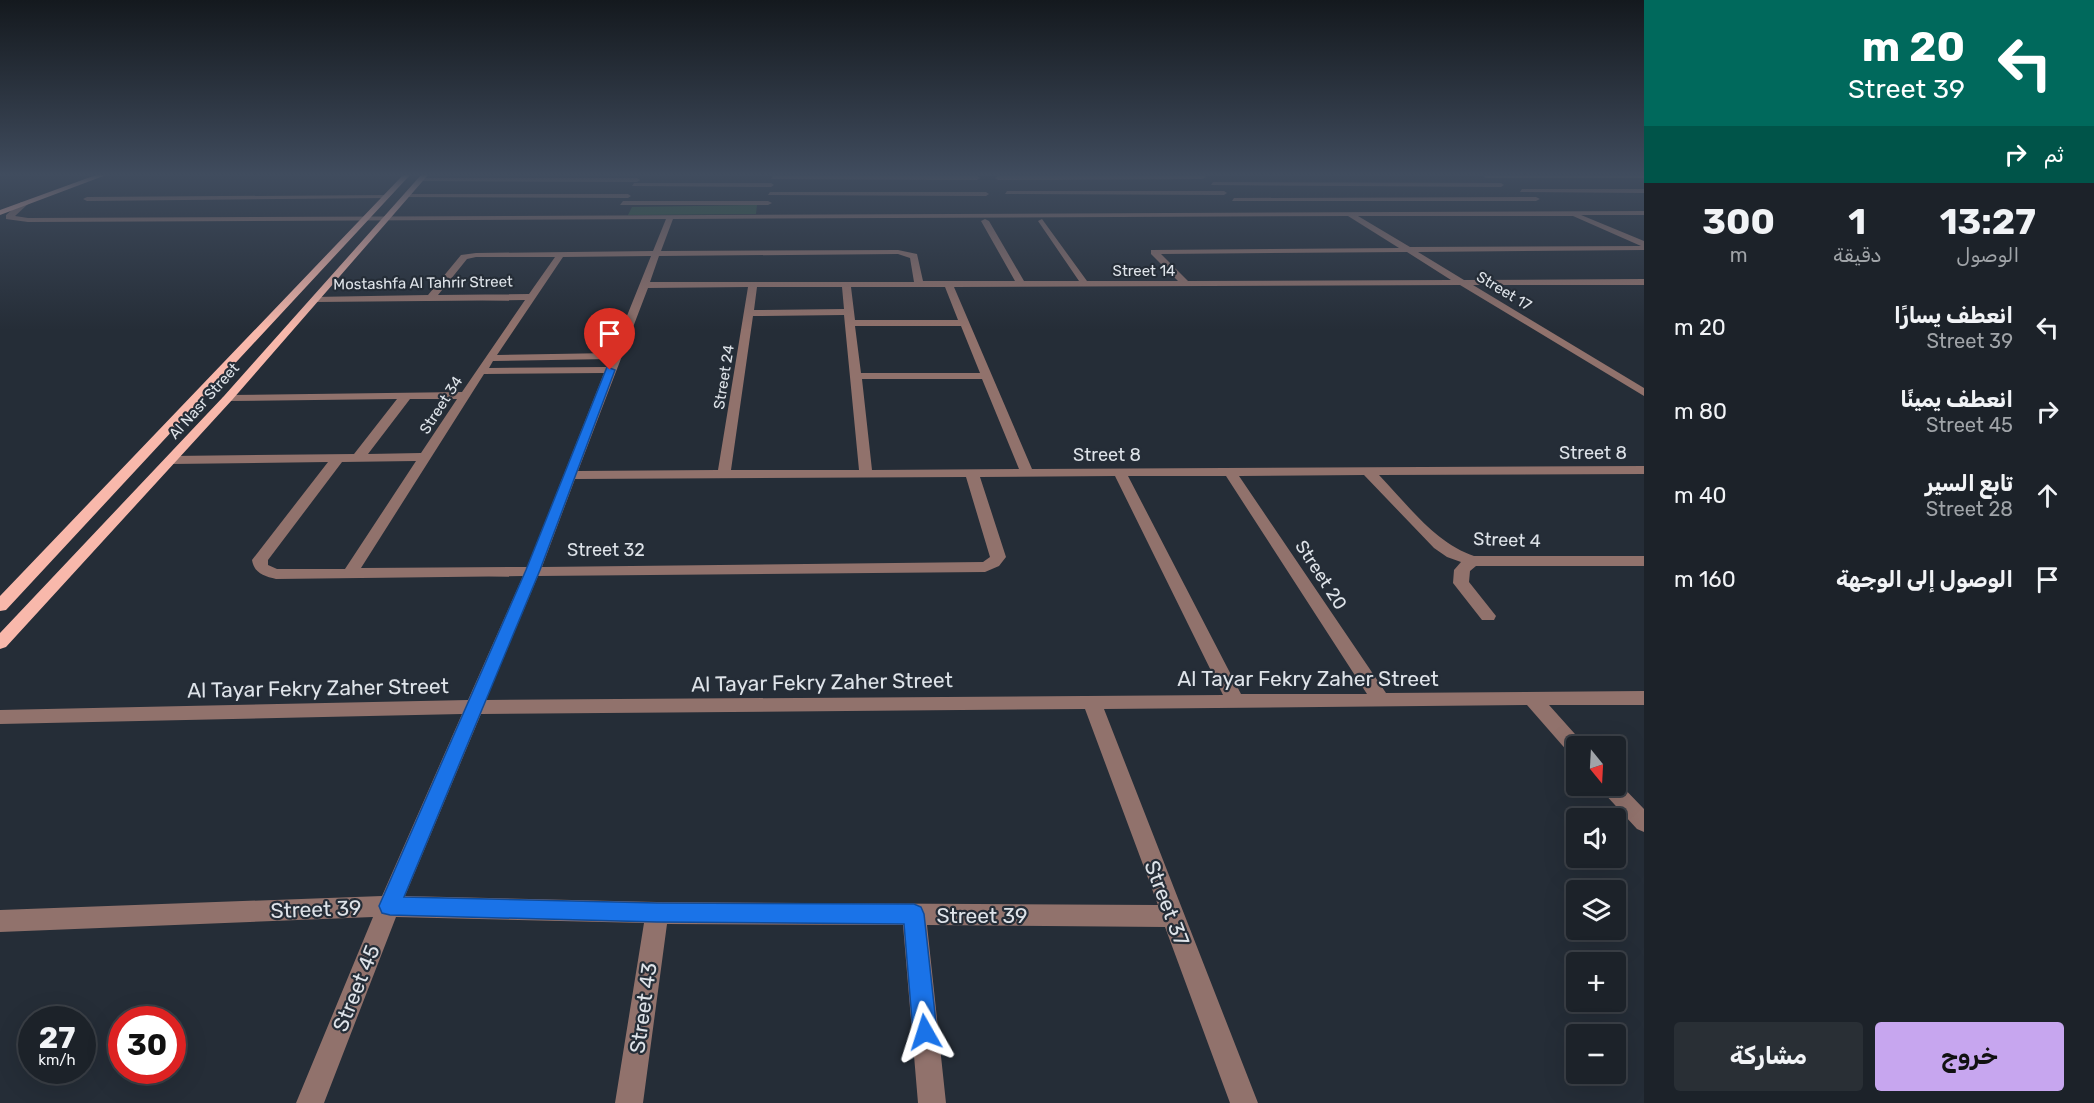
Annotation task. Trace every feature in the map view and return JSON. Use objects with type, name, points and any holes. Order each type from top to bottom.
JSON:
[{"type":"main road","name":"Al Nasr Street","points":[[0,606],[359,226]]},
{"type":"main road","name":"Al Nasr Street","points":[[0,643],[228,398],[378,226]]},
{"type":"main road","points":[[238,352],[269,351]]},
{"type":"street","name":"Street 45","points":[[310,1103],[473,707],[533,570],[668,226]]},
{"type":"street","points":[[988,226],[1021,284]]},
{"type":"street","points":[[1046,226],[1085,284]]},
{"type":"street","name":"Street 17","points":[[1369,226],[1644,393]]},
{"type":"street","points":[[1600,226],[1644,246]]},
{"type":"street","points":[[1186,284],[1154,252],[1644,246]]},
{"type":"street","points":[[430,298],[467,256],[898,252],[914,256],[919,285]]},
{"type":"street","name":"Street 34","points":[[350,573],[490,357],[561,254]]},
{"type":"street","name":"Street 14","points":[[645,285],[1644,282]]},
{"type":"street","points":[[948,284],[1027,473]]},
{"type":"street","name":"Street 24","points":[[724,473],[753,285]]},
{"type":"street","points":[[846,285],[866,474]]},
{"type":"street","name":"Mostashfa Al Tahrir Street","points":[[315,299],[532,297]]},
{"type":"street","points":[[748,313],[963,323]]},
{"type":"street","points":[[490,357],[616,356]]},
{"type":"street","points":[[481,371],[610,370]]},
{"type":"street","points":[[855,376],[986,376]]},
{"type":"street","points":[[228,398],[465,395]]},
{"type":"street","points":[[358,458],[406,396]]},
{"type":"street","points":[[171,460],[425,457]]},
{"type":"street","name":"Street 32","points":[[338,458],[260,560],[261,566],[266,571],[276,574],[985,567],[994,563],[998,557],[972,474]]},
{"type":"street","name":"Street 8","points":[[571,475],[1644,471]]},
{"type":"street","name":"Street 20","points":[[1230,472],[1380,699]]},
{"type":"street","name":"Street 4","points":[[1368,472],[1439,545],[1452,554],[1472,561],[1644,561]]},
{"type":"street","points":[[1120,473],[1235,700]]},
{"type":"street","points":[[1472,561],[1461,570],[1461,583],[1488,616]]},
{"type":"street","name":"Al Tayar Fekry Zaher Street","points":[[0,717],[473,707],[1644,698]]},
{"type":"street","points":[[1532,699],[1566,737]]},
{"type":"street","name":"Street 37","points":[[1092,702],[1244,1103]]},
{"type":"street","points":[[1620,796],[1644,823]]},
{"type":"street","name":"Street 39","points":[[0,921],[390,906],[657,913],[1172,916]]},
{"type":"street","name":"Street 43","points":[[629,1103],[657,913]]},
{"type":"street","points":[[914,914],[932,1103]]},
{"type":"route","points":[[610,370],[533,570],[390,906],[657,913],[914,914],[925,1032]]}]
